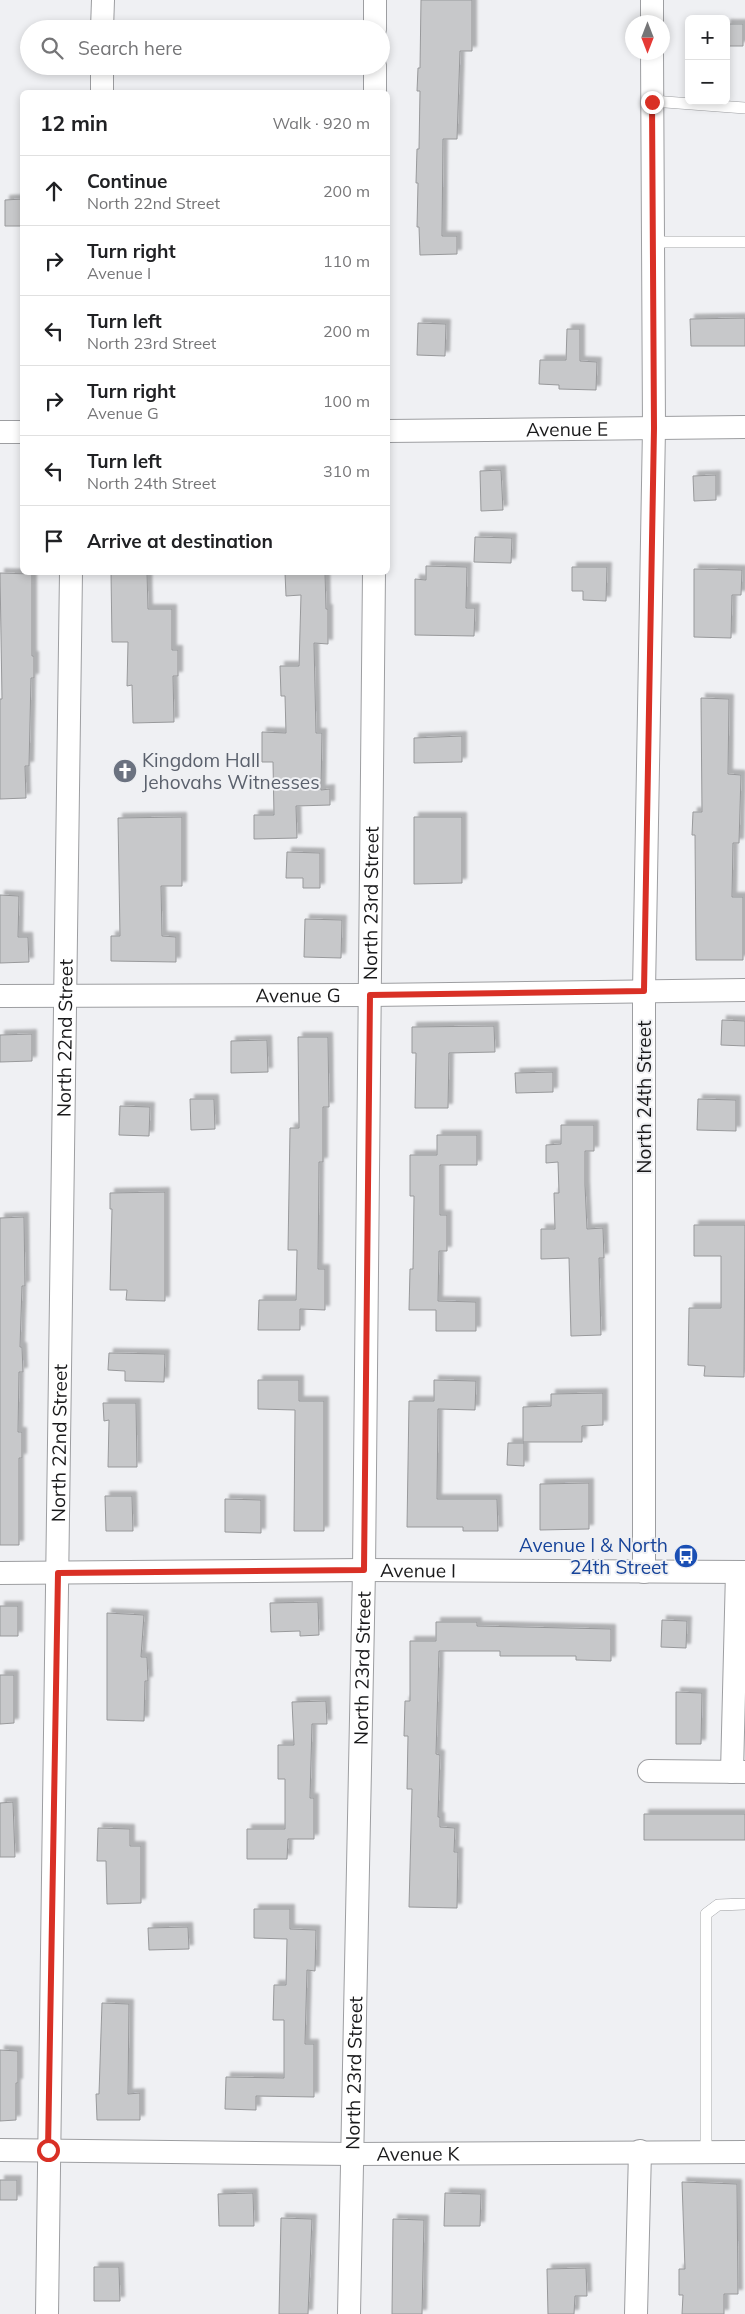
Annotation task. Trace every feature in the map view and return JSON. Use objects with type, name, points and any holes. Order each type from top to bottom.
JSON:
[{"type":"street","points":[[102,0],[102,20]]},
{"type":"street","points":[[375,0],[375,20]]},
{"type":"street","points":[[652,0],[652,15]]},
{"type":"street","name":"North 24th Street","points":[[644,1572],[644,991],[654,428],[652,60]]},
{"type":"street","points":[[102,75],[102,90]]},
{"type":"street","points":[[375,75],[375,90]]},
{"type":"street","name":"Avenue E","points":[[390,431],[745,427]]},
{"type":"street","points":[[0,432],[20,432]]},
{"type":"street","name":"North 22nd Street","points":[[47,2314],[71,575]]},
{"type":"street","name":"North 23rd Street","points":[[349,2314],[364,1570],[374,575]]},
{"type":"street","name":"Avenue G","points":[[0,996],[370,995],[745,990]]},
{"type":"street","name":"Avenue I","points":[[0,1573],[364,1570],[741,1572]]},
{"type":"street","points":[[649,1771],[738,1772],[741,1572]]},
{"type":"street","name":"Avenue K","points":[[0,2150],[352,2154],[640,2151],[745,2152]]},
{"type":"street","points":[[636,2314],[640,2151]]},
{"type":"lane","points":[[652,102],[745,108]]},
{"type":"lane","points":[[653,242],[745,242]]},
{"type":"lane","points":[[706,2152],[706,1914],[718,1905],[745,1904]]},
{"type":"building","points":[[421,0],[472,0],[472,51],[460,51],[457,139],[443,139],[442,236],[457,236],[457,254],[420,255],[419,227],[417,227],[418,183],[416,183],[417,149],[419,149],[420,91],[417,91],[418,68],[420,68]]},
{"type":"building","points":[[730,24],[743,24],[743,46],[730,46]]},
{"type":"building","points":[[20,199],[20,226],[5,226],[5,200]]},
{"type":"building","points":[[745,318],[745,346],[691,346],[690,319]]},
{"type":"building","points":[[418,323],[446,324],[445,356],[417,355]]},
{"type":"building","points":[[567,329],[580,329],[580,361],[597,362],[596,390],[559,389],[559,385],[539,384],[540,360],[566,360]]},
{"type":"building","points":[[501,470],[503,510],[481,511],[480,471]]},
{"type":"building","points":[[716,475],[716,500],[694,501],[693,476]]},
{"type":"building","points":[[475,537],[512,538],[511,563],[474,562]]},
{"type":"building","points":[[426,566],[467,567],[466,608],[475,608],[474,636],[415,635],[415,579],[426,580]]},
{"type":"building","points":[[572,567],[607,567],[606,601],[583,600],[583,591],[572,591]]},
{"type":"building","points":[[694,569],[742,570],[741,595],[732,595],[731,638],[694,637]]},
{"type":"building","points":[[0,573],[32,575],[32,656],[34,656],[34,678],[31,678],[29,766],[25,766],[26,798],[0,799],[0,699],[2,699]]},
{"type":"building","points":[[111,575],[147,575],[148,609],[172,609],[172,650],[178,650],[178,676],[173,676],[174,722],[133,723],[132,685],[127,686],[128,642],[112,642]]},
{"type":"building","points":[[285,575],[325,575],[328,644],[314,643],[316,733],[322,733],[321,790],[330,789],[330,805],[296,806],[297,838],[254,839],[254,815],[274,815],[273,762],[262,762],[262,732],[286,733],[285,696],[281,696],[280,666],[299,666],[301,595],[286,596]]},
{"type":"building","points":[[701,698],[729,699],[728,774],[741,775],[739,843],[733,843],[732,897],[743,897],[743,960],[696,960],[695,835],[692,835],[693,812],[702,812]]},
{"type":"building","points":[[462,736],[462,762],[414,763],[414,738]]},
{"type":"building","points":[[182,817],[182,886],[161,886],[162,936],[176,937],[176,962],[111,961],[111,936],[120,936],[118,818]]},
{"type":"building","points":[[414,817],[462,817],[462,883],[414,884]]},
{"type":"building","points":[[287,852],[320,853],[320,888],[303,888],[303,878],[286,878]]},
{"type":"building","points":[[0,895],[19,896],[18,937],[28,937],[29,962],[0,963]]},
{"type":"building","points":[[305,919],[342,920],[341,958],[304,957]]},
{"type":"building","points":[[722,1020],[745,1021],[745,1046],[721,1045]]},
{"type":"building","points":[[494,1026],[495,1052],[449,1053],[448,1108],[415,1108],[416,1053],[412,1053],[412,1027]]},
{"type":"building","points":[[32,1034],[32,1061],[0,1062],[0,1035]]},
{"type":"building","points":[[298,1037],[328,1037],[329,1107],[323,1107],[323,1162],[319,1162],[318,1269],[325,1269],[325,1310],[300,1309],[300,1330],[258,1330],[259,1300],[296,1300],[297,1250],[288,1250],[290,1128],[299,1128]]},
{"type":"building","points":[[267,1040],[268,1072],[231,1073],[231,1041]]},
{"type":"building","points":[[553,1072],[553,1092],[516,1093],[515,1073]]},
{"type":"building","points":[[190,1099],[214,1099],[215,1129],[191,1130]]},
{"type":"building","points":[[698,1099],[736,1100],[736,1131],[697,1130]]},
{"type":"building","points":[[120,1106],[150,1107],[149,1136],[119,1135]]},
{"type":"building","points":[[561,1125],[594,1125],[594,1151],[585,1151],[585,1185],[587,1229],[603,1228],[604,1258],[599,1258],[601,1335],[571,1336],[569,1258],[541,1259],[541,1229],[555,1229],[554,1193],[559,1193],[558,1162],[546,1163],[546,1145],[561,1144]]},
{"type":"building","points":[[437,1135],[477,1135],[477,1165],[440,1165],[440,1215],[447,1215],[447,1251],[439,1251],[438,1301],[476,1302],[476,1331],[436,1331],[436,1310],[409,1310],[410,1269],[413,1269],[414,1196],[410,1196],[410,1155],[437,1155]]},
{"type":"building","points":[[165,1192],[165,1301],[126,1300],[127,1290],[110,1290],[112,1209],[110,1209],[110,1193]]},
{"type":"building","points":[[24,1217],[25,1286],[22,1286],[20,1347],[22,1347],[23,1372],[19,1372],[18,1432],[22,1432],[22,1458],[19,1458],[19,1545],[0,1545],[0,1218]]},
{"type":"building","points":[[694,1225],[745,1225],[744,1377],[704,1376],[705,1366],[688,1365],[689,1308],[721,1308],[721,1256],[694,1256]]},
{"type":"building","points":[[109,1353],[165,1354],[164,1382],[125,1381],[125,1371],[108,1370]]},
{"type":"building","points":[[258,1380],[299,1380],[299,1401],[324,1401],[324,1531],[294,1531],[295,1410],[258,1409]]},
{"type":"building","points":[[434,1380],[476,1381],[475,1410],[438,1409],[437,1499],[497,1499],[498,1531],[463,1531],[463,1527],[407,1527],[409,1401],[434,1401]]},
{"type":"building","points":[[603,1393],[603,1425],[582,1426],[582,1442],[523,1442],[523,1407],[551,1406],[551,1394]]},
{"type":"building","points":[[103,1403],[136,1403],[137,1467],[108,1467],[109,1420],[104,1421]]},
{"type":"building","points":[[508,1443],[524,1443],[524,1466],[507,1465]]},
{"type":"building","points":[[589,1483],[589,1529],[540,1530],[540,1484]]},
{"type":"building","points":[[105,1496],[132,1496],[133,1531],[106,1531]]},
{"type":"building","points":[[225,1499],[261,1500],[261,1533],[225,1532]]},
{"type":"building","points":[[318,1602],[319,1635],[300,1636],[300,1631],[271,1632],[270,1603]]},
{"type":"building","points":[[0,1606],[18,1606],[18,1636],[0,1636]]},
{"type":"building","points":[[107,1613],[144,1615],[141,1657],[147,1657],[148,1681],[145,1681],[144,1721],[107,1720]]},
{"type":"building","points":[[662,1620],[687,1621],[686,1648],[661,1647]]},
{"type":"building","points":[[436,1622],[477,1622],[477,1626],[611,1629],[611,1661],[576,1660],[576,1656],[500,1656],[500,1651],[439,1651],[436,1754],[440,1755],[438,1817],[440,1817],[440,1827],[455,1828],[454,1852],[458,1852],[457,1908],[409,1907],[412,1789],[407,1789],[408,1736],[404,1736],[405,1701],[410,1701],[410,1641],[436,1641]]},
{"type":"building","points":[[0,1675],[14,1675],[14,1723],[0,1724]]},
{"type":"building","points":[[676,1692],[702,1693],[701,1744],[676,1744]]},
{"type":"building","points":[[326,1701],[327,1724],[312,1724],[310,1798],[314,1798],[314,1839],[288,1839],[287,1859],[247,1859],[247,1829],[285,1829],[285,1779],[278,1779],[278,1745],[294,1745],[292,1702]]},
{"type":"building","points":[[13,1802],[15,1857],[0,1857],[0,1803]]},
{"type":"building","points":[[644,1814],[745,1814],[745,1840],[644,1840]]},
{"type":"building","points":[[98,1828],[130,1829],[130,1846],[141,1846],[141,1903],[107,1904],[106,1861],[97,1861]]},
{"type":"building","points":[[254,1909],[290,1909],[290,1929],[316,1930],[315,1971],[307,1970],[305,2044],[314,2044],[314,2097],[256,2096],[256,2110],[225,2109],[226,2077],[284,2078],[284,2020],[273,2020],[274,1985],[286,1985],[287,1939],[254,1938]]},
{"type":"building","points":[[188,1927],[189,1949],[149,1950],[148,1928]]},
{"type":"building","points":[[102,2003],[129,2004],[128,2094],[140,2093],[140,2120],[97,2120],[96,2094],[99,2094]]},
{"type":"building","points":[[0,2050],[18,2051],[16,2120],[0,2121]]},
{"type":"building","points":[[0,2180],[17,2180],[17,2200],[0,2200]]},
{"type":"building","points":[[682,2182],[737,2184],[738,2294],[724,2294],[724,2314],[682,2314],[683,2295],[679,2295],[679,2269],[685,2269]]},
{"type":"building","points":[[253,2193],[254,2226],[219,2226],[218,2194]]},
{"type":"building","points":[[445,2193],[481,2194],[480,2226],[444,2226]]},
{"type":"building","points":[[281,2218],[312,2219],[308,2314],[279,2314]]},
{"type":"building","points":[[393,2219],[424,2220],[422,2314],[392,2314]]},
{"type":"building","points":[[94,2267],[119,2267],[120,2301],[94,2301]]},
{"type":"building","points":[[586,2268],[587,2296],[575,2296],[574,2314],[548,2314],[547,2269]]},
{"type":"place","name":"Kingdom Hall Jehovahs Witnesses","points":[[125,771]]},
{"type":"place","name":"Avenue I & North 24th Street","points":[[686,1556]]},
{"type":"route","points":[[48,2150],[58,1573],[364,1570],[370,995],[644,991],[654,428],[652,102]]}]
